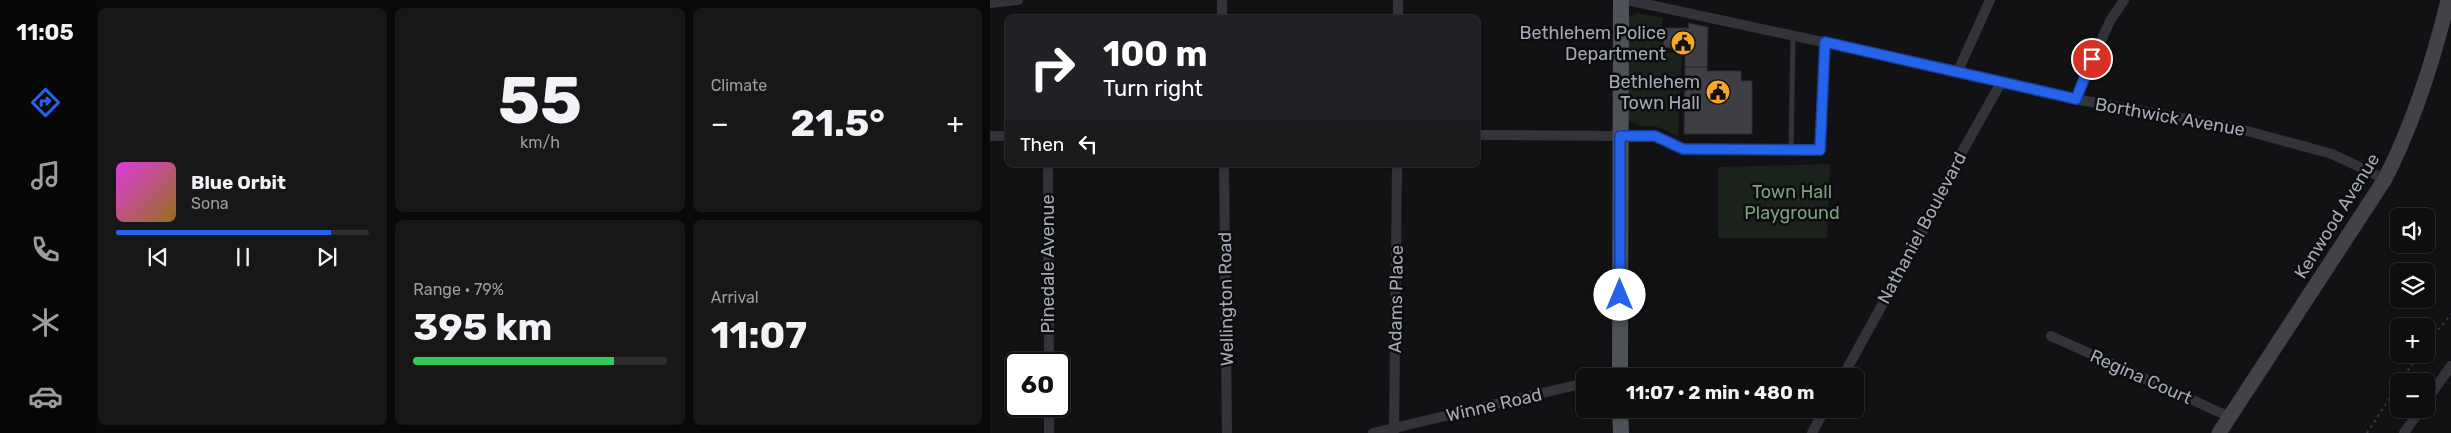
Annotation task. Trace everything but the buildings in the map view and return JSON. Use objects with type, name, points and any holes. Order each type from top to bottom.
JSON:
[{"type":"main road","points":[[1617,368],[1621,0]]},
{"type":"main road","name":"Kenwood Avenue","points":[[2219,433],[2385,179],[2402,147],[2422,92],[2448,0]]},
{"type":"main road","points":[[1620,418],[1621,433]]},
{"type":"street","points":[[990,3],[1018,0]]},
{"type":"street","points":[[1222,0],[1222,15]]},
{"type":"street","points":[[1398,0],[1398,15]]},
{"type":"street","name":"Borthwick Avenue","points":[[1627,0],[1958,71],[2076,99],[2236,128],[2306,145],[2332,154],[2385,179]]},
{"type":"street","points":[[1958,71],[1990,0]]},
{"type":"street","points":[[2076,99],[2107,29],[2124,0]]},
{"type":"street","name":"Nathaniel Boulevard","points":[[1847,368],[1930,218],[1954,166],[2002,81]]},
{"type":"street","points":[[1480,135],[1620,136]]},
{"type":"street","points":[[990,136],[1005,136]]},
{"type":"street","name":"Pinedale Avenue","points":[[1048,167],[1049,352]]},
{"type":"street","name":"Wellington Road","points":[[1224,167],[1227,433]]},
{"type":"street","name":"Adams Place","points":[[1394,431],[1398,167]]},
{"type":"street","name":"Regina Court","points":[[2051,336],[2230,417]]},
{"type":"street","points":[[2435,388],[2451,366]]},
{"type":"street","name":"Winne Road","points":[[1373,433],[1394,431],[1576,385]]},
{"type":"street","points":[[1049,417],[1049,433]]},
{"type":"street","points":[[1812,433],[1820,418]]},
{"type":"street","points":[[2404,433],[2415,418]]},
{"type":"lane","points":[[1791,151],[1793,35]]},
{"type":"lane","points":[[1620,136],[1655,136],[1683,149],[1820,150],[1825,42]]},
{"type":"path","points":[[2435,334],[2451,314]]},
{"type":"path","points":[[2367,433],[2390,397]]},
{"type":"green space","points":[[1637,13],[1662,18],[1662,52],[1682,53],[1678,136],[1655,126],[1640,126],[1628,120],[1628,17]]},
{"type":"green space","name":"Town Hall Playground","points":[[1830,164],[1827,238],[1718,238],[1718,167]]},
{"type":"place","name":"Bethlehem Police Department","points":[[1683,43]]},
{"type":"place","name":"Bethlehem Town Hall","points":[[1718,92]]},
{"type":"route","points":[[1620,295],[1620,136],[1655,136],[1683,149],[1820,150],[1825,42],[2076,99],[2092,59]]}]
